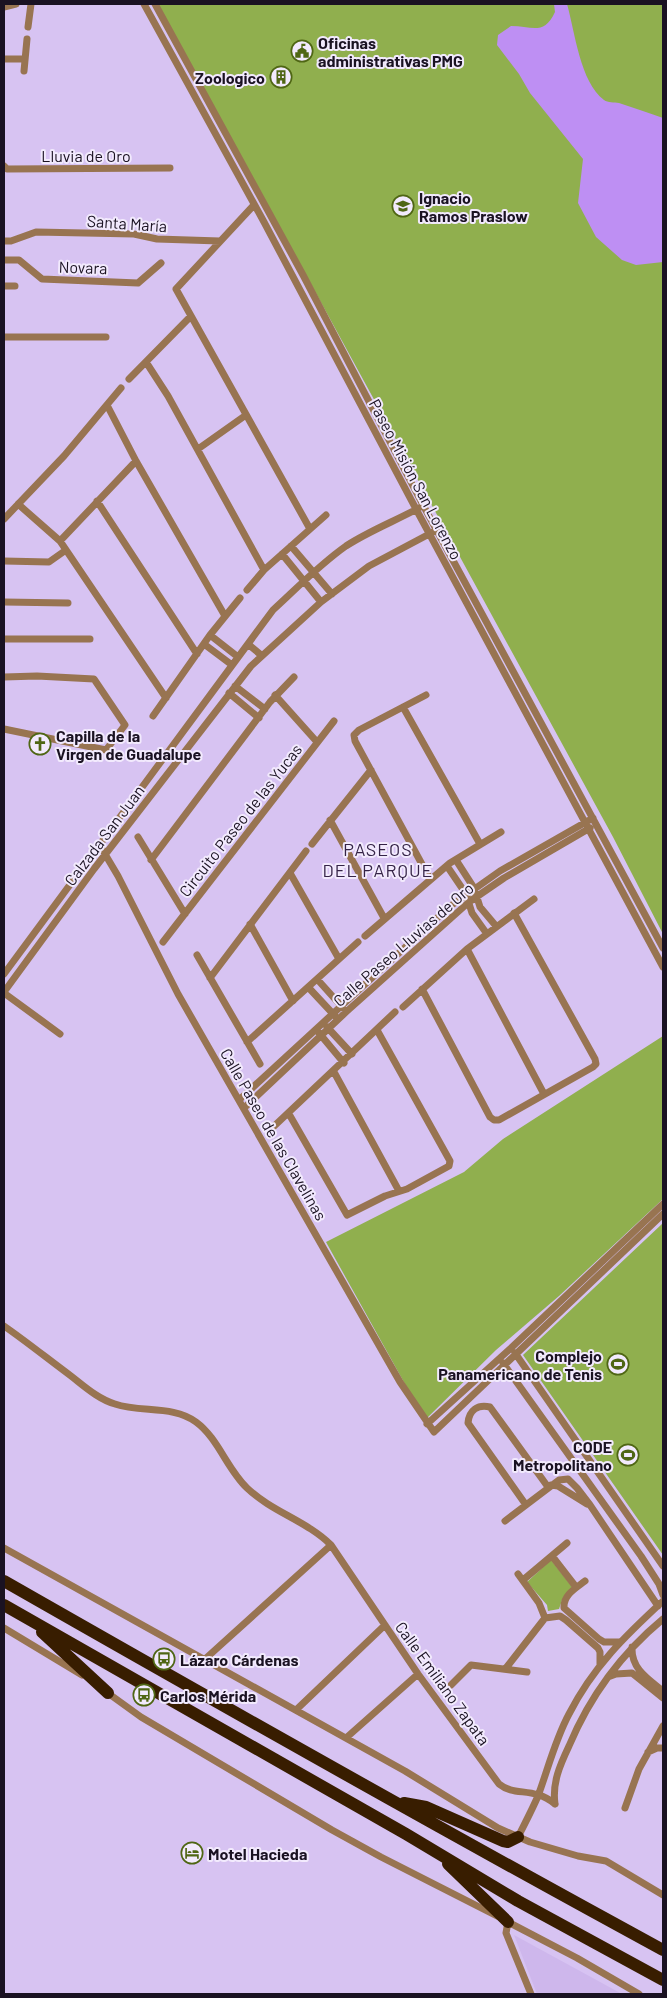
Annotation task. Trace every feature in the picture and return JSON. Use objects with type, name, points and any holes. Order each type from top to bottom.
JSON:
[{"type":"highway","points":[[4,1581],[178,1682],[394,1800],[516,1871],[663,1948]]},
{"type":"highway","points":[[4,1605],[432,1849],[518,1901],[663,1980]]},
{"type":"highway","points":[[27,1618],[108,1693]]},
{"type":"highway","points":[[394,1800],[426,1807],[503,1841],[508,1842],[518,1837]]},
{"type":"highway","points":[[432,1849],[508,1922]]},
{"type":"highway","points":[[626,1959],[663,1988]]},
{"type":"street","points":[[4,7],[16,4]]},
{"type":"street","points":[[28,27],[31,4]]},
{"type":"street","name":"Paseo Misión San Lorenzo","points":[[144,4],[663,967]]},
{"type":"street","name":"Paseo Misión San Lorenzo","points":[[155,4],[663,948]]},
{"type":"street","points":[[24,71],[27,39]]},
{"type":"street","points":[[4,59],[25,58]]},
{"type":"street","name":"Lluvia de Oro","points":[[4,166],[7,169],[170,168]]},
{"type":"street","points":[[254,205],[176,289],[310,529]]},
{"type":"street","name":"Santa María","points":[[4,240],[11,241],[36,232],[134,234],[157,240],[220,241]]},
{"type":"street","name":"Novara","points":[[4,260],[19,260],[42,280],[138,283],[161,263]]},
{"type":"street","points":[[4,286],[15,286]]},
{"type":"street","points":[[129,379],[191,316]]},
{"type":"street","points":[[4,337],[106,337]]},
{"type":"street","points":[[146,362],[168,396],[264,570]]},
{"type":"street","points":[[4,519],[64,456],[121,388]]},
{"type":"street","points":[[107,405],[136,460],[225,616]]},
{"type":"street","points":[[198,449],[246,415]]},
{"type":"street","points":[[60,540],[136,460]]},
{"type":"street","points":[[97,501],[197,654]]},
{"type":"street","points":[[18,504],[60,540],[166,698]]},
{"type":"street","name":"Calzada San Juan","points":[[4,974],[273,610],[313,572],[358,538],[423,505]]},
{"type":"street","points":[[247,590],[264,570],[326,515]]},
{"type":"street","name":"Calzada San Juan","points":[[4,993],[106,854],[229,693],[261,656],[321,602],[369,566],[437,530]]},
{"type":"street","points":[[291,546],[332,594]]},
{"type":"street","points":[[4,561],[49,562],[66,550]]},
{"type":"street","points":[[282,554],[321,602]]},
{"type":"street","points":[[152,716],[210,635],[240,598]]},
{"type":"street","points":[[4,602],[68,603]]},
{"type":"street","points":[[210,635],[238,657]]},
{"type":"street","points":[[4,639],[90,638]]},
{"type":"street","points":[[204,644],[232,665]]},
{"type":"street","points":[[248,644],[261,656]]},
{"type":"street","points":[[4,677],[38,676],[94,679],[125,725],[106,750],[4,729]]},
{"type":"street","points":[[151,860],[264,709],[294,677]]},
{"type":"street","points":[[235,686],[264,709]]},
{"type":"street","points":[[229,693],[259,718]]},
{"type":"street","points":[[426,694],[359,730],[354,735],[355,741],[430,878]]},
{"type":"street","name":"Circuito Paseo de las Yucas","points":[[275,696],[317,742]]},
{"type":"street","points":[[403,706],[480,844]]},
{"type":"street","name":"Circuito Paseo de las Yucas","points":[[162,942],[334,721]]},
{"type":"street","points":[[179,738],[189,746]]},
{"type":"street","points":[[312,844],[371,770]]},
{"type":"street","points":[[330,820],[384,918]]},
{"type":"street","name":"Calle Paseo Lluvias de Oro","points":[[240,1100],[405,946],[466,894],[595,821]]},
{"type":"street","name":"Calle Paseo Lluvias de Oro","points":[[244,1108],[346,1012],[469,902],[586,826]]},
{"type":"street","points":[[365,936],[430,878],[501,832]]},
{"type":"street","name":"Circuito Paseo de las Yucas","points":[[138,837],[185,914]]},
{"type":"street","name":"Calle Paseo de las Clavelinas","points":[[100,844],[178,994],[400,1382],[427,1424],[434,1432],[505,1366]]},
{"type":"street","points":[[210,978],[306,851]]},
{"type":"street","points":[[456,860],[474,888],[480,907],[496,926]]},
{"type":"street","points":[[447,866],[466,894],[472,913],[486,934]]},
{"type":"street","points":[[290,873],[339,959]]},
{"type":"street","points":[[403,1007],[467,949],[534,899]]},
{"type":"street","points":[[422,989],[490,1117],[494,1120],[499,1120],[596,1064],[595,1059],[514,913]]},
{"type":"street","points":[[250,924],[293,1001]]},
{"type":"street","points":[[247,1042],[358,942]]},
{"type":"street","points":[[467,949],[544,1094]]},
{"type":"street","points":[[197,955],[260,1064]]},
{"type":"street","points":[[316,979],[346,1012]]},
{"type":"street","points":[[308,986],[338,1020]]},
{"type":"street","points":[[4,993],[60,1034]]},
{"type":"street","points":[[270,1130],[396,1012]]},
{"type":"street","points":[[324,1022],[352,1054]]},
{"type":"street","points":[[316,1029],[344,1062]]},
{"type":"street","points":[[289,1114],[344,1212],[348,1215],[385,1196],[407,1189],[449,1166],[450,1161],[377,1030]]},
{"type":"street","points":[[334,1072],[399,1192]]},
{"type":"street","points":[[427,1424],[511,1348],[663,1204]]},
{"type":"street","points":[[505,1366],[663,1214]]},
{"type":"street","name":"Calle Emiliano Zapata","points":[[4,1326],[104,1400],[128,1407],[184,1416],[196,1422],[206,1432],[233,1472],[247,1488],[260,1499],[321,1535],[331,1545],[418,1674],[499,1784],[506,1790],[539,1794],[547,1797],[554,1804],[556,1779]]},
{"type":"street","points":[[511,1348],[598,1470],[663,1566]]},
{"type":"street","points":[[500,1358],[641,1556],[659,1584],[663,1595]]},
{"type":"street","points":[[526,1504],[468,1423],[470,1413],[474,1409],[484,1406],[490,1407],[550,1486]]},
{"type":"street","points":[[587,1479],[598,1470]]},
{"type":"street","points":[[505,1521],[558,1480],[568,1479],[590,1505],[660,1603],[619,1642],[600,1665],[572,1707],[544,1773],[539,1794],[518,1837]]},
{"type":"street","points":[[550,1486],[558,1486],[590,1505]]},
{"type":"street","points":[[523,1580],[567,1544]]},
{"type":"street","points":[[204,1660],[331,1545]]},
{"type":"street","points":[[4,1548],[405,1771],[469,1812],[518,1837],[578,1856],[606,1861],[663,1895]]},
{"type":"street","points":[[552,1556],[576,1588]]},
{"type":"street","points":[[518,1574],[539,1603],[544,1618]]},
{"type":"street","points":[[584,1581],[567,1596],[564,1608],[599,1639],[604,1642],[619,1642]]},
{"type":"street","points":[[506,1668],[544,1618],[560,1616],[598,1648],[601,1660],[600,1665]]},
{"type":"street","points":[[544,1773],[556,1779],[566,1751],[584,1713],[608,1677],[632,1647],[663,1618]]},
{"type":"street","points":[[296,1710],[385,1625]]},
{"type":"street","points":[[4,1628],[59,1660],[141,1717],[332,1830],[577,1958],[639,1994]]},
{"type":"street","points":[[632,1647],[632,1659],[636,1668],[663,1691]]},
{"type":"street","points":[[452,1685],[471,1665],[527,1672]]},
{"type":"street","points":[[608,1677],[616,1674],[632,1673],[663,1698]]},
{"type":"street","points":[[346,1738],[418,1674]]},
{"type":"street","points":[[572,1707],[584,1713]]},
{"type":"street","points":[[663,1726],[663,1734]]},
{"type":"street","points":[[625,1808],[633,1783],[663,1726]]},
{"type":"street","points":[[648,1752],[656,1748],[663,1748]]},
{"type":"street","points":[[508,1922],[506,1933],[531,1994]]},
{"type":"shaded area","points":[[554,4],[567,4],[584,69],[596,92],[606,101],[619,103],[663,118],[663,262],[636,265],[622,260],[596,237],[578,203],[583,159],[530,93],[519,74],[497,45],[498,35],[511,26],[542,27],[551,19],[555,12]]},
{"type":"shaded area","points":[[514,1935],[622,1994],[537,1994]]},
{"type":"green space","points":[[158,4],[663,4],[663,934],[613,837]]},
{"type":"green space","points":[[663,1036],[663,1199],[559,1296],[496,1350],[425,1420],[326,1242],[464,1172],[503,1139]]},
{"type":"green space","name":"CODE Metropolitano","points":[[663,1223],[663,1555],[523,1355]]},
{"type":"green space","points":[[551,1560],[573,1588],[562,1600],[559,1609],[548,1611],[547,1605],[527,1582]]},
{"type":"place","name":"Oficinas administrativas PMG","points":[[302,51]]},
{"type":"place","name":"Zoologico","points":[[281,77]]},
{"type":"place","name":"Ignacio Ramos Praslow","points":[[403,206]]},
{"type":"place","name":"Capilla de la Virgen de Guadalupe","points":[[40,744]]},
{"type":"place","name":"Complejo Panamericano de Tenis","points":[[618,1364]]},
{"type":"place","name":"CODE Metropolitano","points":[[628,1455]]},
{"type":"place","name":"Lázaro Cárdenas","points":[[164,1659]]},
{"type":"place","name":"Carlos Mérida","points":[[144,1695]]},
{"type":"place","name":"Motel Hacieda","points":[[192,1853]]},
{"type":"district","name":"PASEOS DEL PARQUE","points":[[378,860]]}]
